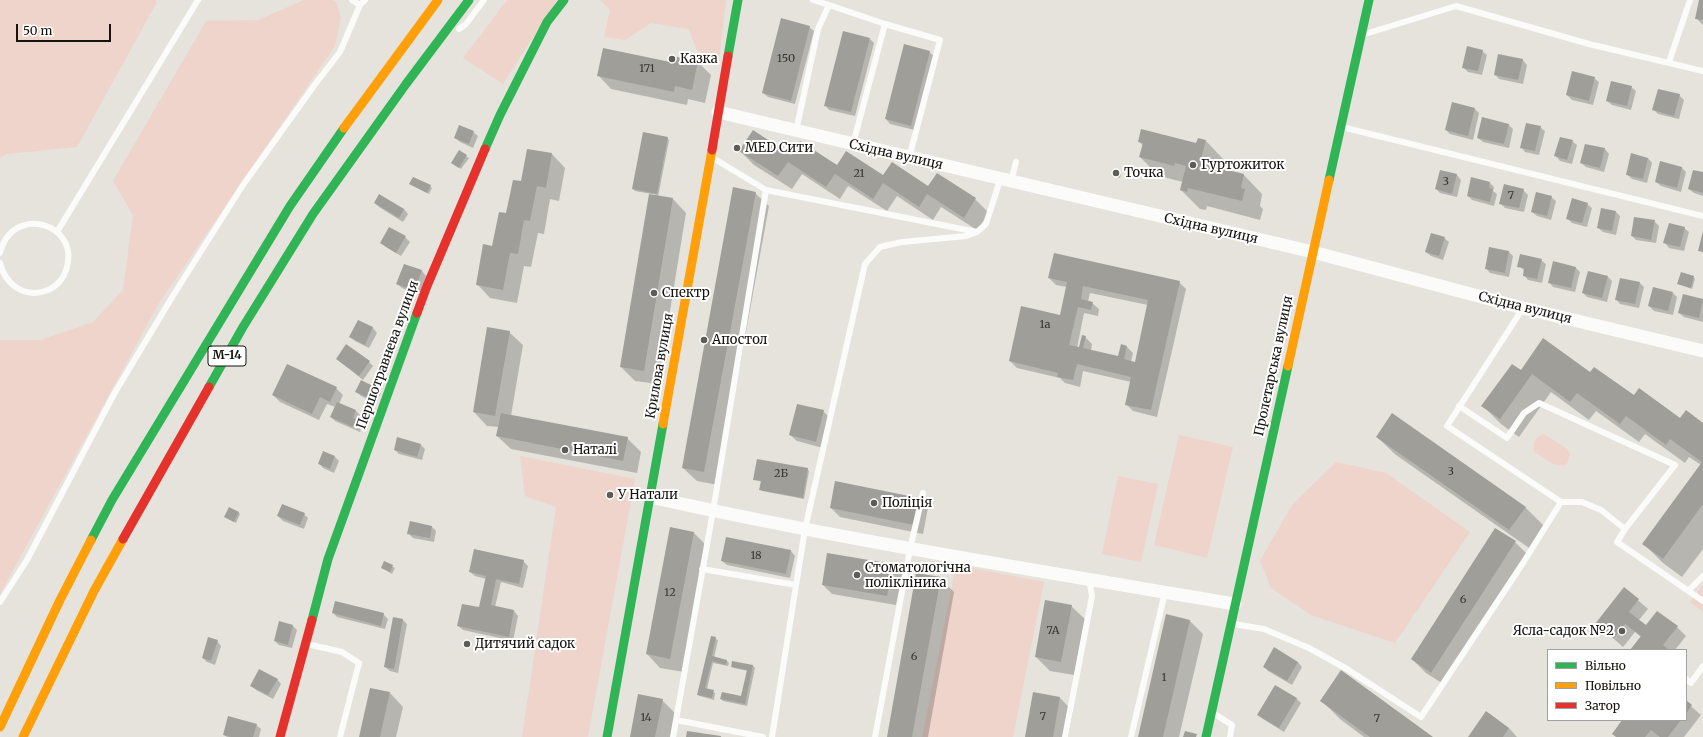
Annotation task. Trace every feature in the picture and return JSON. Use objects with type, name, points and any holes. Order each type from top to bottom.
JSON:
[{"type":"main road","name":"М-14","points":[[0,727],[57,607],[98,527],[182,384],[290,206],[351,117],[438,0]]},
{"type":"main road","name":"М-14","points":[[23,737],[94,590],[243,327],[309,221],[406,84],[469,0]]},
{"type":"main road","name":"Першотравнева вулиця","points":[[280,737],[328,559],[427,286],[500,115],[547,22],[564,0]]},
{"type":"main road","name":"Крилова вулиця","points":[[607,737],[738,0]]},
{"type":"main road","name":"Пролетарська вулиця","points":[[1206,737],[1369,0]]},
{"type":"main road","points":[[44,715],[94,590]]},
{"type":"street","name":"Східна вулиця","points":[[718,112],[1006,181],[1313,252],[1523,308],[1703,351]]},
{"type":"street","points":[[650,497],[713,511],[910,549],[1235,604]]},
{"type":"lane","points":[[57,232],[198,0]]},
{"type":"lane","points":[[0,602],[27,560],[114,394],[174,294],[243,185],[340,52],[362,2],[352,0]]},
{"type":"lane","points":[[436,44],[466,24],[484,0]]},
{"type":"lane","points":[[813,0],[885,24],[940,40],[909,158]]},
{"type":"lane","points":[[1669,62],[1690,0]]},
{"type":"lane","points":[[796,131],[818,29],[829,5]]},
{"type":"lane","points":[[1361,35],[1456,6],[1589,44],[1703,71]]},
{"type":"lane","points":[[853,144],[885,24]]},
{"type":"lane","points":[[1341,126],[1703,216]]},
{"type":"lane","points":[[710,156],[766,190],[977,232]]},
{"type":"lane","points":[[772,737],[805,529],[865,264],[880,247],[902,242],[966,236],[977,232],[986,224],[1016,162]]},
{"type":"lane","points":[[673,737],[713,511],[766,190]]},
{"type":"lane","points":[[0,253],[3,243],[15,230],[23,226],[40,224],[49,227],[63,238],[67,247],[69,260],[66,273],[54,287],[37,293],[19,290],[6,278],[0,263]]},
{"type":"lane","points":[[1523,308],[1447,426],[1561,502],[1582,502],[1601,510],[1625,529]]},
{"type":"lane","points":[[1459,406],[1507,438],[1524,413],[1539,403],[1675,465],[1625,529],[1618,542],[1703,601]]},
{"type":"lane","points":[[875,737],[910,549],[923,493]]},
{"type":"lane","points":[[1231,624],[1264,629],[1309,648],[1347,669],[1421,717],[1523,564],[1561,502]]},
{"type":"lane","points":[[702,569],[796,585]]},
{"type":"lane","points":[[1688,591],[1703,576]]},
{"type":"lane","points":[[1064,737],[1092,596],[1089,579]]},
{"type":"lane","points":[[1131,737],[1165,592]]},
{"type":"lane","points":[[305,644],[342,652],[359,664],[340,737]]},
{"type":"lane","points":[[1687,681],[1691,683],[1703,666]]},
{"type":"lane","points":[[1212,712],[1232,725],[1230,737]]},
{"type":"lane","points":[[676,720],[763,737]]},
{"type":"shaded area","points":[[0,0],[155,0],[157,2],[77,147],[6,154],[0,158]]},
{"type":"shaded area","points":[[304,0],[332,0],[336,2],[341,18],[335,46],[159,303],[0,594],[0,340],[41,340],[93,322],[123,290],[133,215],[113,181],[206,21],[258,20]]},
{"type":"shaded area","points":[[507,0],[557,0],[503,84],[463,58]]},
{"type":"shaded area","points":[[600,0],[726,0],[719,61],[697,51],[689,29],[651,23],[625,40],[604,37],[610,10]]},
{"type":"shaded area","points":[[1544,434],[1566,448],[1570,454],[1567,464],[1555,464],[1534,452],[1535,440]]},
{"type":"shaded area","points":[[1179,435],[1233,447],[1207,558],[1154,545]]},
{"type":"shaded area","points":[[520,456],[635,479],[588,737],[522,737],[556,507],[525,496]]},
{"type":"shaded area","points":[[1336,462],[1386,473],[1470,532],[1395,643],[1311,615],[1271,588],[1260,561],[1292,505]]},
{"type":"shaded area","points":[[1118,476],[1158,484],[1141,562],[1102,554]]},
{"type":"shaded area","points":[[956,565],[1044,582],[1013,737],[922,737]]},
{"type":"shaded area","points":[[1703,584],[1703,612],[1690,602]]},
{"type":"building","points":[[1699,0],[1703,0],[1703,20],[1695,19]]},
{"type":"building","points":[[781,18],[810,26],[791,101],[762,93]]},
{"type":"building","points":[[843,31],[870,38],[851,112],[824,106]]},
{"type":"building","points":[[904,44],[930,51],[911,126],[885,119]]},
{"type":"building","points":[[1467,46],[1483,50],[1478,71],[1462,68]]},
{"type":"building","points":[[603,48],[675,63],[677,57],[698,61],[692,90],[675,86],[674,92],[597,76]]},
{"type":"building","points":[[1498,54],[1523,59],[1518,80],[1494,75]]},
{"type":"building","points":[[1572,71],[1595,77],[1589,101],[1566,95]]},
{"type":"building","points":[[1611,81],[1632,86],[1627,106],[1606,101]]},
{"type":"building","points":[[1658,89],[1680,94],[1674,116],[1652,110]]},
{"type":"building","points":[[1452,102],[1475,108],[1468,136],[1445,130]]},
{"type":"building","points":[[1482,117],[1509,124],[1504,144],[1477,138]]},
{"type":"building","points":[[1526,123],[1541,126],[1535,151],[1520,148]]},
{"type":"building","points":[[459,125],[474,131],[469,144],[454,138]]},
{"type":"building","name":"Гуртожиток","points":[[1141,129],[1196,143],[1198,138],[1206,140],[1200,163],[1244,174],[1241,188],[1245,189],[1242,201],[1188,188],[1187,192],[1180,190],[1186,166],[1175,163],[1174,166],[1139,157],[1143,143],[1138,142]]},
{"type":"building","points":[[753,130],[791,155],[800,141],[837,165],[846,151],[883,175],[892,162],[928,186],[937,173],[976,198],[964,218],[927,194],[919,207],[883,183],[873,199],[835,174],[826,187],[788,162],[778,176],[739,151]]},
{"type":"building","points":[[643,132],[668,137],[657,194],[632,189]]},
{"type":"building","points":[[1560,137],[1573,140],[1567,160],[1554,156]]},
{"type":"building","points":[[1585,144],[1605,148],[1600,168],[1580,163]]},
{"type":"building","points":[[527,149],[552,153],[546,188],[537,186],[530,221],[524,220],[518,254],[510,253],[503,290],[476,285],[483,244],[492,246],[499,212],[506,213],[513,180],[521,181]]},
{"type":"building","points":[[459,150],[467,155],[459,168],[451,163]]},
{"type":"building","points":[[1631,153],[1648,158],[1643,179],[1626,175]]},
{"type":"building","points":[[1660,161],[1682,167],[1677,188],[1655,182]]},
{"type":"building","name":"Точка","points":[[1113,170],[1119,171],[1118,177],[1112,175]]},
{"type":"building","points":[[1440,170],[1457,174],[1452,194],[1435,189]]},
{"type":"building","points":[[1693,170],[1703,172],[1703,193],[1688,189]]},
{"type":"building","points":[[413,177],[431,185],[427,193],[409,184]]},
{"type":"building","points":[[1471,177],[1490,182],[1489,188],[1493,189],[1490,202],[1467,196]]},
{"type":"building","points":[[1504,184],[1524,189],[1519,208],[1499,204]]},
{"type":"building","points":[[733,187],[756,192],[704,472],[682,468]]},
{"type":"building","points":[[1536,192],[1552,196],[1547,216],[1531,212]]},
{"type":"building","points":[[379,194],[404,209],[399,218],[374,203]]},
{"type":"building","points":[[649,194],[673,198],[644,371],[620,367]]},
{"type":"building","points":[[1572,198],[1588,203],[1582,223],[1566,219]]},
{"type":"building","points":[[1601,208],[1616,211],[1612,231],[1597,228]]},
{"type":"building","points":[[1634,217],[1655,220],[1651,240],[1631,236]]},
{"type":"building","points":[[1669,223],[1685,227],[1680,247],[1663,243]]},
{"type":"building","points":[[389,227],[406,236],[396,253],[380,243]]},
{"type":"building","points":[[1703,231],[1703,252],[1698,251]]},
{"type":"building","points":[[1431,233],[1445,237],[1439,256],[1425,252]]},
{"type":"building","points":[[1489,247],[1509,251],[1505,273],[1485,269]]},
{"type":"building","points":[[1054,253],[1180,281],[1151,410],[1125,405],[1131,377],[1077,364],[1073,380],[1057,377],[1058,373],[1009,361],[1021,306],[1060,315],[1067,282],[1048,278]],"holes":[[[1083,286],[1148,300],[1135,362],[1124,359],[1127,346],[1121,344],[1118,356],[1083,348],[1086,336],[1082,335],[1079,347],[1069,345],[1078,307],[1091,310],[1093,302],[1081,299]]]},
{"type":"building","points":[[1520,254],[1542,259],[1537,279],[1523,276],[1524,268],[1517,267]]},
{"type":"building","points":[[1553,261],[1576,267],[1571,288],[1548,283]]},
{"type":"building","points":[[404,264],[422,270],[415,291],[396,284]]},
{"type":"building","points":[[1588,271],[1608,276],[1602,298],[1582,293]]},
{"type":"building","points":[[1681,272],[1694,276],[1691,288],[1677,284]]},
{"type":"building","points":[[1620,278],[1640,282],[1635,304],[1615,300]]},
{"type":"building","points":[[1653,287],[1673,292],[1668,311],[1648,306]]},
{"type":"building","points":[[1683,294],[1703,299],[1699,318],[1678,313]]},
{"type":"building","points":[[358,320],[373,327],[365,345],[349,337]]},
{"type":"building","points":[[487,327],[510,331],[495,416],[473,412]]},
{"type":"building","points":[[1543,338],[1590,372],[1594,367],[1634,395],[1639,388],[1680,418],[1686,410],[1703,423],[1703,504],[1663,559],[1642,544],[1702,462],[1670,439],[1666,445],[1626,416],[1620,424],[1577,393],[1570,402],[1532,374],[1500,419],[1481,406],[1512,364],[1521,370]]},
{"type":"building","points":[[346,344],[370,361],[359,376],[336,359]]},
{"type":"building","points":[[287,364],[337,387],[330,402],[320,397],[312,414],[272,395]]},
{"type":"building","points":[[361,380],[377,388],[371,399],[355,392]]},
{"type":"building","points":[[337,402],[356,410],[353,418],[359,420],[355,428],[330,417]]},
{"type":"building","points":[[797,404],[824,410],[816,442],[789,435]]},
{"type":"building","points":[[501,413],[628,437],[623,461],[496,436]]},
{"type":"building","points":[[1392,413],[1526,507],[1509,530],[1376,437]]},
{"type":"building","points":[[397,437],[421,444],[417,457],[394,450]]},
{"type":"building","points":[[323,451],[335,456],[330,469],[318,464]]},
{"type":"building","points":[[757,459],[808,468],[803,498],[759,490],[761,481],[753,480]]},
{"type":"building","name":"Поліція","points":[[835,481],[919,498],[914,525],[830,508]]},
{"type":"building","points":[[282,504],[305,513],[300,525],[277,516]]},
{"type":"building","points":[[229,507],[239,512],[234,522],[224,517]]},
{"type":"building","points":[[410,521],[432,526],[430,538],[407,534]]},
{"type":"building","points":[[670,527],[694,532],[670,659],[646,654]]},
{"type":"building","points":[[1495,528],[1516,541],[1431,673],[1411,659]]},
{"type":"building","points":[[726,537],[791,550],[786,574],[721,561]]},
{"type":"building","points":[[474,549],[524,560],[519,584],[496,579],[491,605],[514,610],[509,637],[457,626],[462,604],[479,607],[486,576],[469,572]]},
{"type":"building","name":"Стоматологічна полікліника","points":[[827,553],[893,564],[887,596],[822,585]]},
{"type":"building","points":[[384,561],[393,565],[390,572],[381,568]]},
{"type":"building","points":[[916,573],[941,577],[912,737],[887,737]]},
{"type":"building","points":[[1624,587],[1639,599],[1629,612],[1646,625],[1657,611],[1678,626],[1663,645],[1668,649],[1631,649],[1641,636],[1625,624],[1614,638],[1595,624]]},
{"type":"building","points":[[1045,600],[1072,605],[1061,662],[1035,657]]},
{"type":"building","points":[[335,601],[384,613],[381,626],[332,613]]},
{"type":"building","points":[[1166,614],[1190,620],[1163,737],[1138,737]]},
{"type":"building","points":[[393,617],[403,619],[394,669],[384,667]]},
{"type":"building","points":[[279,621],[293,625],[288,645],[274,641]]},
{"type":"building","points":[[711,636],[716,637],[712,656],[727,660],[726,665],[712,661],[705,688],[714,690],[712,698],[697,695]]},
{"type":"building","points":[[208,637],[218,640],[211,661],[202,658]]},
{"type":"building","points":[[1274,647],[1298,662],[1287,681],[1263,667]]},
{"type":"building","points":[[732,661],[753,665],[745,704],[720,699],[722,692],[741,696],[747,670],[731,667]]},
{"type":"building","points":[[259,669],[278,679],[268,695],[250,686]]},
{"type":"building","points":[[1341,670],[1433,737],[1370,737],[1320,701]]},
{"type":"building","points":[[1275,685],[1297,698],[1279,728],[1257,715]]},
{"type":"building","points":[[370,688],[390,692],[380,737],[359,737]]},
{"type":"building","points":[[1033,692],[1060,697],[1053,737],[1025,737]]},
{"type":"building","points":[[638,694],[663,699],[655,737],[630,737]]},
{"type":"building","points":[[1687,701],[1692,705],[1687,712]]},
{"type":"building","points":[[1486,711],[1509,728],[1503,737],[1468,737]]},
{"type":"building","points":[[228,716],[257,724],[253,737],[231,737],[223,735]]},
{"type":"building","points":[[1621,721],[1680,721],[1668,737],[1660,737],[1651,730],[1645,737],[1616,737],[1612,734]]},
{"type":"building","points":[[687,731],[721,736],[721,737],[686,737]]},
{"type":"building","points":[[1185,731],[1197,734],[1196,737],[1183,737]]},
{"type":"traffic: fast","points":[[209,387],[243,327],[313,214],[406,84],[469,0]]},
{"type":"traffic: fast","points":[[485,149],[500,115],[547,22],[564,0]]},
{"type":"traffic: fast","points":[[728,56],[738,0]]},
{"type":"traffic: fast","points":[[1329,180],[1369,0]]},
{"type":"traffic: fast","points":[[91,540],[112,500],[290,206],[344,128]]},
{"type":"traffic: fast","points":[[312,620],[328,559],[417,313]]},
{"type":"traffic: fast","points":[[1206,737],[1288,366]]},
{"type":"traffic: fast","points":[[607,737],[663,424]]},
{"type":"traffic: slow","points":[[344,128],[438,0]]},
{"type":"traffic: slow","points":[[663,424],[712,150]]},
{"type":"traffic: slow","points":[[1288,366],[1329,180]]},
{"type":"traffic: slow","points":[[23,737],[94,591],[123,539]]},
{"type":"traffic: slow","points":[[0,727],[60,600],[91,540]]},
{"type":"traffic: jam","points":[[712,150],[728,56]]},
{"type":"traffic: jam","points":[[417,313],[485,149]]},
{"type":"traffic: jam","points":[[123,539],[209,387]]},
{"type":"traffic: jam","points":[[280,737],[312,620]]},
{"type":"place","name":"Казка","points":[[672,59]]},
{"type":"place","name":"MED Сити","points":[[737,148]]},
{"type":"place","name":"Гуртожиток","points":[[1193,165]]},
{"type":"place","name":"Точка","points":[[1116,173]]},
{"type":"place","name":"Спектр","points":[[654,293]]},
{"type":"place","name":"Апостол","points":[[704,340]]},
{"type":"place","name":"Наталі","points":[[565,450]]},
{"type":"place","name":"У Натали","points":[[610,495]]},
{"type":"place","name":"Поліція","points":[[874,503]]},
{"type":"place","name":"Стоматологічна полікліника","points":[[857,575]]},
{"type":"place","name":"Ясла-садок №2","points":[[1622,631]]},
{"type":"place","name":"Дитячий садок","points":[[467,644]]}]
